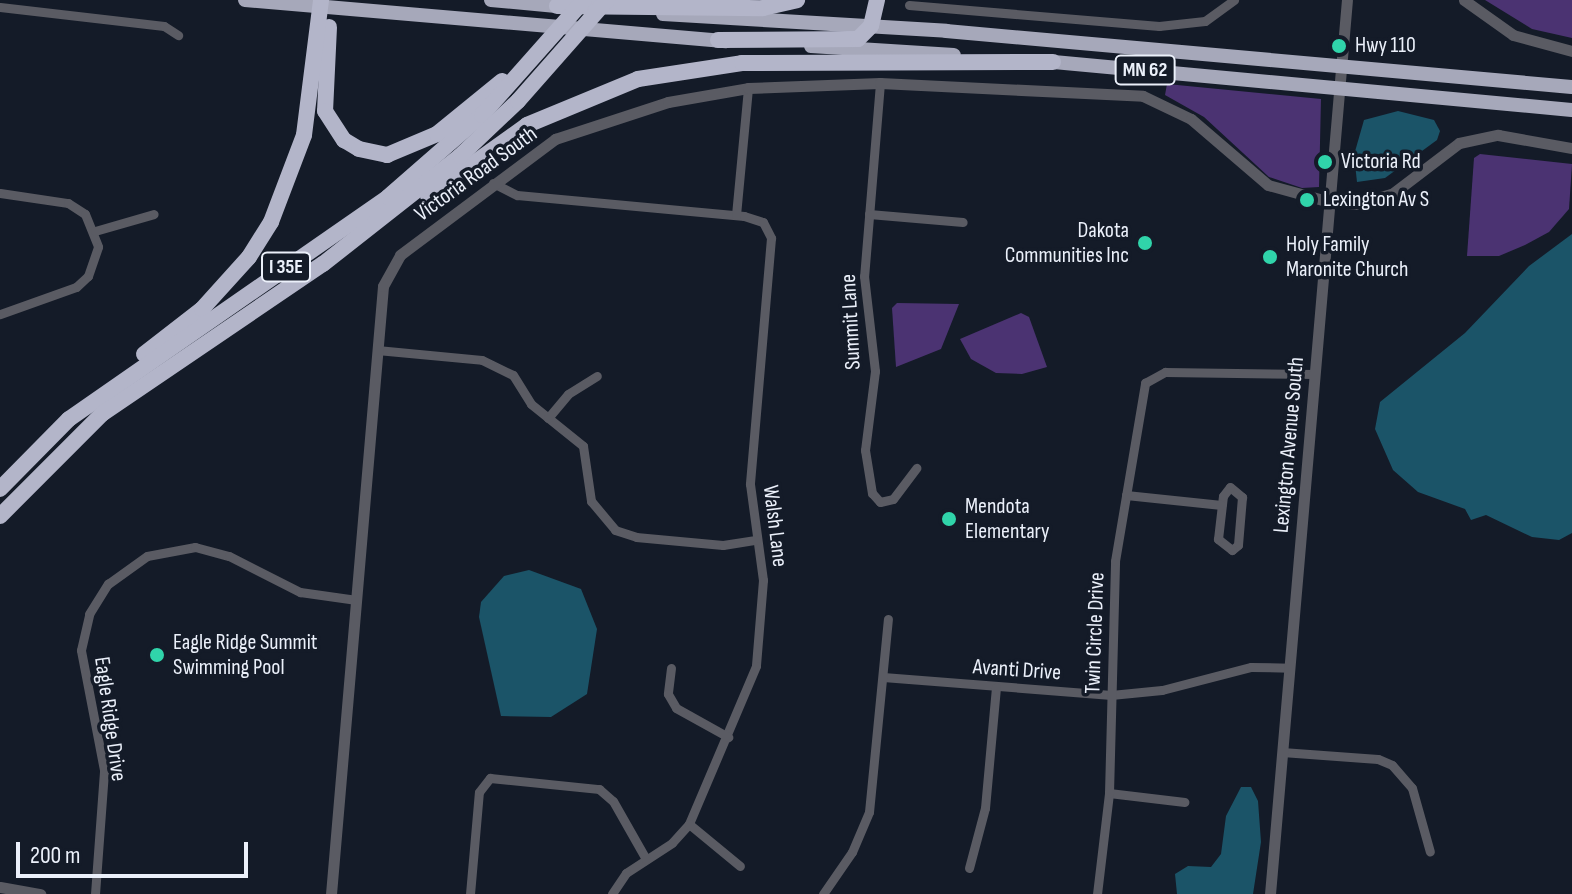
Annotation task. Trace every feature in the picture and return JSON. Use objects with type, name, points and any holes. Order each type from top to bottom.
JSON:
[{"type":"highway","name":"MN 62","points":[[245,0],[326,4],[608,33],[1053,62],[1572,110]]},
{"type":"highway","points":[[491,0],[557,6],[763,8],[797,0]]},
{"type":"highway","name":"I 35E","points":[[0,489],[69,419],[388,197],[482,115],[584,0]]},
{"type":"highway","points":[[718,40],[851,40],[871,26],[877,0]]},
{"type":"highway","points":[[326,4],[325,111],[344,140],[376,154],[403,150],[437,134],[560,29]]},
{"type":"highway","points":[[69,419],[202,309],[249,257],[271,222],[304,135],[326,4]]},
{"type":"highway","name":"MN 62","points":[[610,6],[1572,87]]},
{"type":"highway","name":"I 35E","points":[[0,516],[102,414],[323,264],[460,156],[610,6]]},
{"type":"highway","points":[[323,264],[380,231],[527,125],[638,79],[742,63],[1053,62]]},
{"type":"street","points":[[909,5],[1146,26],[1183,24],[1216,17],[1234,0]]},
{"type":"street","name":"Lexington Avenue South","points":[[1270,894],[1347,0]]},
{"type":"street","points":[[1464,0],[1513,35],[1572,51]]},
{"type":"street","points":[[0,7],[164,26],[178,35]]},
{"type":"street","name":"Victoria Road South","points":[[331,894],[383,286],[392,264],[493,183],[555,139],[668,102],[748,88],[880,83],[1143,96],[1191,119],[1268,185],[1330,202],[1356,204],[1390,195],[1459,143],[1498,135],[1572,148]]},
{"type":"street","name":"Summit Lane","points":[[880,83],[864,276],[875,371],[865,450],[872,493],[880,502],[893,499],[916,468]]},
{"type":"street","points":[[493,183],[517,195],[736,215],[748,88]]},
{"type":"street","points":[[0,193],[68,203],[85,214],[95,231],[96,262],[76,287],[0,314]]},
{"type":"street","points":[[95,231],[154,214]]},
{"type":"street","points":[[869,214],[963,222]]},
{"type":"street","name":"Walsh Lane","points":[[612,894],[626,873],[672,843],[689,824],[756,666],[763,580],[750,484],[771,238],[763,222],[736,215]]},
{"type":"street","points":[[377,350],[495,363],[513,375],[531,404],[583,446],[591,501],[615,530],[636,537],[723,545],[756,540]]},
{"type":"street","name":"Twin Circle Drive","points":[[1097,894],[1109,793],[1115,561],[1150,376],[1315,374]]},
{"type":"street","points":[[548,418],[568,394],[597,376]]},
{"type":"street","points":[[1230,487],[1239,491],[1238,545],[1232,550],[1218,539],[1221,505],[1230,487]]},
{"type":"street","points":[[1126,495],[1221,505]]},
{"type":"street","name":"Eagle Ridge Drive","points":[[95,894],[104,770],[81,650],[89,614],[108,584],[147,556],[195,547],[229,556],[300,592],[356,600]]},
{"type":"street","points":[[823,894],[852,852],[869,812],[888,619]]},
{"type":"street","name":"Avanti Drive","points":[[883,677],[1111,695],[1162,690],[1251,667],[1290,668]]},
{"type":"street","points":[[671,668],[668,694],[676,708],[728,737]]},
{"type":"street","points":[[969,868],[985,808],[996,687]]},
{"type":"street","points":[[1282,752],[1378,759],[1392,765],[1412,788],[1430,852]]},
{"type":"street","points":[[470,894],[479,792],[490,778],[599,789],[613,801],[646,859]]},
{"type":"street","points":[[1109,793],[1184,802]]},
{"type":"street","points":[[689,824],[740,866]]},
{"type":"street","points":[[0,887],[40,894]]},
{"type":"shaded area","points":[[1485,0],[1572,0],[1572,38],[1532,29]]},
{"type":"shaded area","points":[[1167,84],[1321,99],[1319,187],[1302,188],[1269,177],[1204,117],[1165,95]]},
{"type":"shaded area","points":[[1480,154],[1572,164],[1569,209],[1549,232],[1525,245],[1499,256],[1467,256],[1474,158]]},
{"type":"shaded area","points":[[897,303],[959,304],[941,349],[896,367],[892,308]]},
{"type":"shaded area","points":[[1021,313],[1029,317],[1047,367],[1022,374],[996,373],[971,359],[960,339]]},
{"type":"water","points":[[1398,111],[1434,120],[1440,131],[1437,140],[1385,178],[1357,182],[1354,155],[1364,120]]},
{"type":"water","points":[[1572,234],[1572,533],[1559,540],[1532,537],[1486,515],[1471,520],[1465,509],[1418,492],[1393,470],[1375,429],[1380,402],[1465,333],[1529,266]]},
{"type":"water","points":[[529,570],[581,589],[597,629],[587,694],[551,717],[501,716],[479,617],[481,602],[504,576]]},
{"type":"water","points":[[1241,787],[1251,787],[1258,801],[1261,842],[1253,894],[1177,894],[1175,874],[1188,866],[1211,867],[1221,854],[1226,816]]},
{"type":"place","name":"Hwy 110","points":[[1339,46]]},
{"type":"place","name":"Victoria Rd","points":[[1325,162]]},
{"type":"place","name":"Lexington Av S","points":[[1307,200]]},
{"type":"place","name":"Dakota Communities Inc","points":[[1145,243]]},
{"type":"place","name":"Holy Family Maronite Church","points":[[1270,257]]},
{"type":"place","name":"Mendota Elementary","points":[[949,519]]},
{"type":"place","name":"Eagle Ridge Summit Swimming Pool","points":[[157,655]]}]
